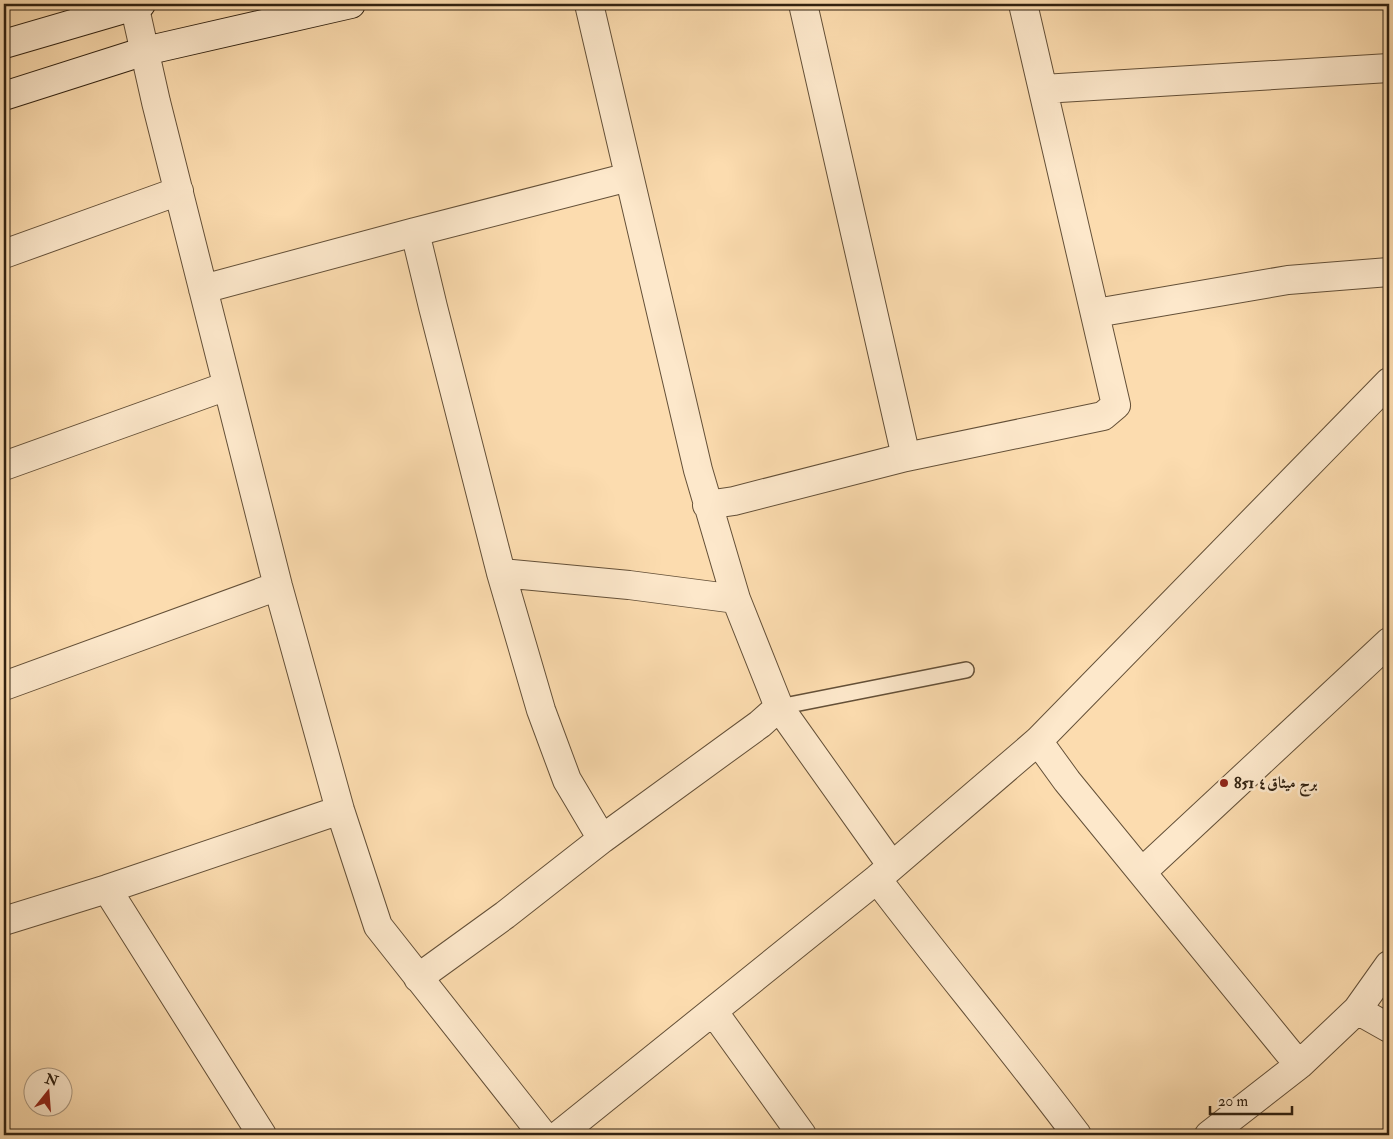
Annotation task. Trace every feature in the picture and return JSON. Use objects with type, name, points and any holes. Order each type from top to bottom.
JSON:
[{"type":"street","points":[[4,44],[136,4],[145,51],[179,191],[278,586],[340,810],[378,926],[543,1135]]},
{"type":"street","points":[[4,96],[145,51],[351,4]]},
{"type":"street","points":[[589,4],[707,505],[736,599],[779,707],[885,872],[920,936],[1077,1135]]},
{"type":"street","points":[[803,4],[906,457]]},
{"type":"street","points":[[707,505],[734,501],[906,457],[1103,416],[1116,405],[1023,4]]},
{"type":"street","points":[[1043,89],[1389,68]]},
{"type":"street","points":[[203,289],[629,177]]},
{"type":"street","points":[[4,254],[179,191]]},
{"type":"street","points":[[416,232],[433,307],[501,573],[541,710],[567,780],[602,839]]},
{"type":"street","points":[[1096,313],[1288,280],[1389,272]]},
{"type":"street","points":[[559,1135],[885,872],[1038,740],[1389,382]]},
{"type":"street","points":[[4,466],[227,386]]},
{"type":"street","points":[[501,573],[629,585],[736,599]]},
{"type":"street","points":[[4,686],[278,586]]},
{"type":"street","points":[[1142,872],[1389,642]]},
{"type":"street","points":[[418,978],[602,839],[760,724],[779,707]]},
{"type":"street","points":[[1038,740],[1067,781],[1299,1065]]},
{"type":"street","points":[[4,921],[107,889],[340,810]]},
{"type":"street","points":[[107,889],[262,1135]]},
{"type":"street","points":[[1209,1135],[1299,1065],[1356,1010],[1389,965]]},
{"type":"street","points":[[1356,1010],[1389,1028]]},
{"type":"street","points":[[713,1011],[802,1135]]},
{"type":"lane","points":[[779,707],[966,670]]},
{"type":"place","name":"برج ميثاق٤ 851","points":[[1224,783]]}]
